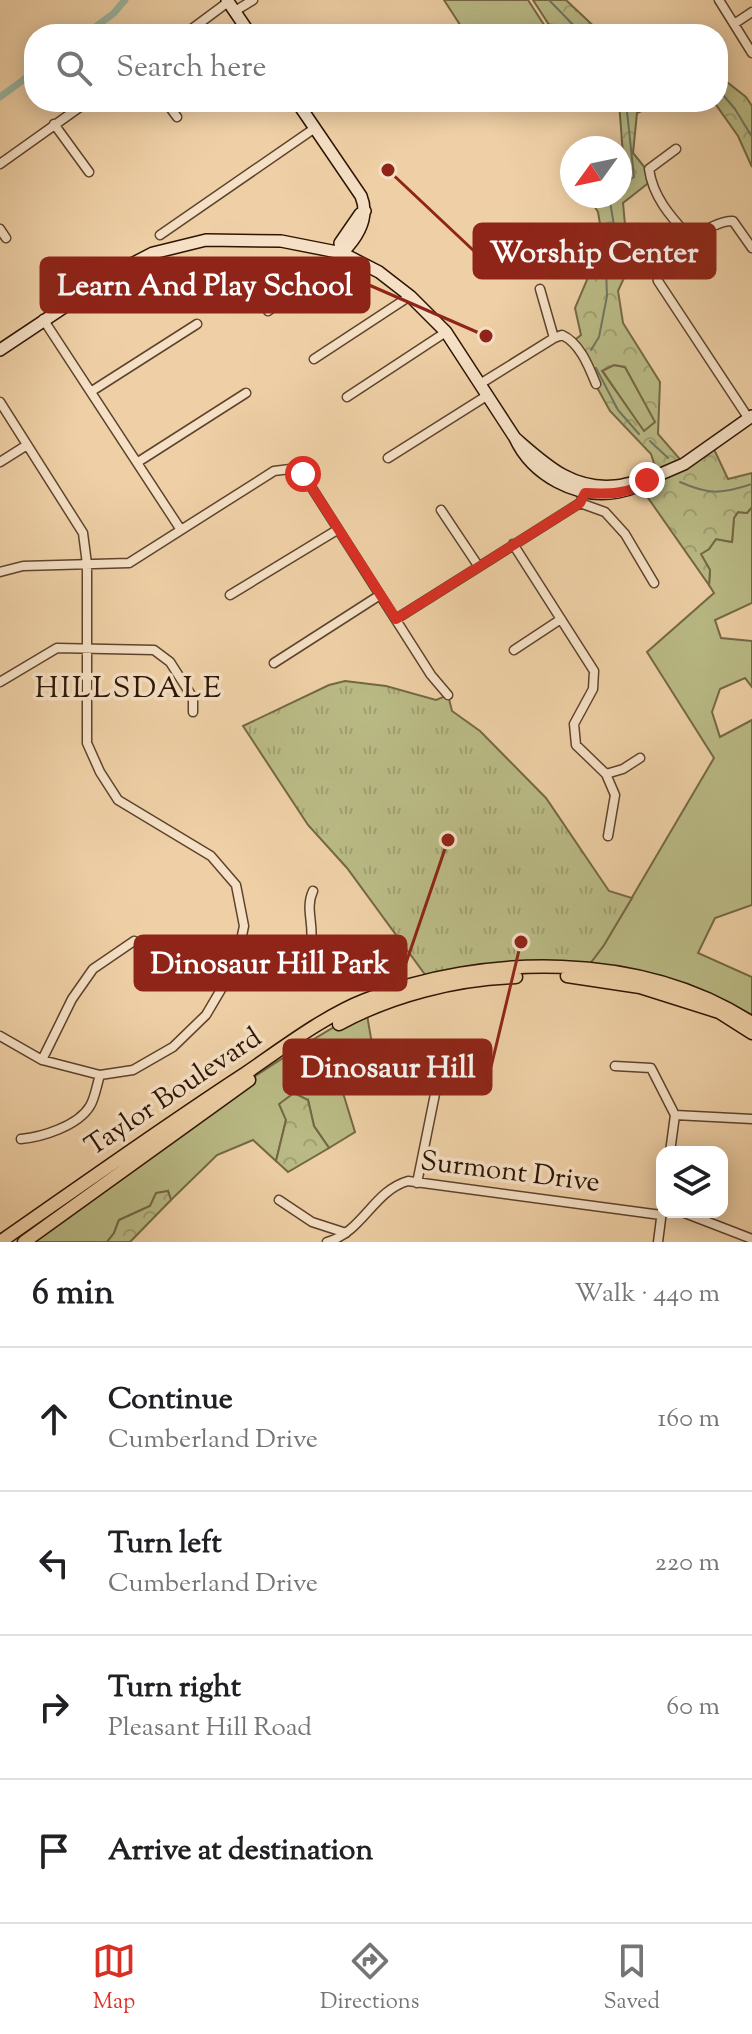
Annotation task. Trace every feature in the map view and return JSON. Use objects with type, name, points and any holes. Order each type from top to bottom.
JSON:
[{"type":"main road","name":"Taylor Boulevard","points":[[0,1242],[302,1036],[363,1001],[429,980],[499,970],[571,967],[644,977],[723,1004],[752,1023]]},
{"type":"main road","name":"Taylor Boulevard","points":[[24,1242],[186,1123],[303,1043],[366,1009],[431,989],[505,977],[572,975],[640,987],[719,1012],[752,1033]]},
{"type":"street","points":[[200,24],[230,4],[253,0]]},
{"type":"street","points":[[719,0],[752,53]]},
{"type":"street","points":[[230,4],[243,24]]},
{"type":"street","points":[[734,24],[752,12]]},
{"type":"street","points":[[0,164],[72,112]]},
{"type":"street","points":[[173,112],[177,117]]},
{"type":"street","points":[[268,311],[336,262],[342,253],[340,243],[365,211],[361,196],[304,112]]},
{"type":"street","points":[[54,124],[89,172]]},
{"type":"street","points":[[160,235],[315,128]]},
{"type":"street","points":[[676,149],[649,169],[651,181],[669,215],[691,239]]},
{"type":"street","points":[[396,619],[479,567],[585,493],[647,480],[684,464],[751,420],[658,281],[656,272],[691,239],[727,221],[733,221],[752,248]]},
{"type":"street","points":[[0,229],[6,238]]},
{"type":"street","points":[[0,350],[120,270],[153,253],[206,240],[281,241],[342,253],[379,272],[410,296],[446,332],[515,438],[544,466],[585,493],[605,512],[625,534],[654,583]]},
{"type":"street","points":[[540,289],[554,338]]},
{"type":"street","points":[[314,359],[410,296]]},
{"type":"street","points":[[43,319],[181,530]]},
{"type":"street","points":[[92,391],[197,324]]},
{"type":"street","points":[[347,397],[446,332]]},
{"type":"street","points":[[480,384],[562,335],[567,336],[586,360],[596,384]]},
{"type":"street","points":[[138,462],[246,393]]},
{"type":"street","points":[[388,458],[488,395]]},
{"type":"street","points":[[0,402],[83,533],[87,564],[87,743],[100,772],[118,800],[211,856],[236,885],[244,926],[236,964],[206,1015],[173,1047],[133,1070],[100,1075],[42,1060],[0,1036]]},
{"type":"street","points":[[0,462],[27,445]]},
{"type":"street","points":[[0,572],[23,566],[129,563],[274,471],[290,469],[303,474],[431,675],[448,695]]},
{"type":"street","points":[[441,510],[479,567]]},
{"type":"street","points":[[230,595],[337,530]]},
{"type":"street","points":[[513,544],[594,671],[593,689],[574,724],[576,745],[606,774],[615,795],[608,836]]},
{"type":"street","points":[[274,663],[380,595]]},
{"type":"street","points":[[514,650],[561,619]]},
{"type":"street","points":[[0,682],[57,648],[154,650],[170,662],[193,698],[193,712]]},
{"type":"street","points":[[606,774],[623,769],[640,758]]},
{"type":"street","points":[[236,964],[261,973],[276,972],[294,967],[308,955],[312,940],[308,901],[313,891]]},
{"type":"street","points":[[42,1060],[72,999],[93,969],[134,941]]},
{"type":"street","points":[[615,1066],[651,1068],[675,1115],[671,1146]]},
{"type":"street","points":[[21,1139],[58,1128],[90,1107],[100,1075]]},
{"type":"street","points":[[417,1183],[436,1089]]},
{"type":"street","points":[[675,1115],[752,1119]]},
{"type":"street","name":"Surmont Drive","points":[[327,1242],[346,1233],[394,1185],[408,1181],[656,1212]]},
{"type":"street","points":[[279,1200],[312,1222],[346,1233]]},
{"type":"street","points":[[658,1242],[661,1218]]},
{"type":"street","points":[[698,1218],[752,1239]]},
{"type":"green space","points":[[444,0],[528,0],[544,24],[460,24]]},
{"type":"green space","points":[[533,0],[566,0],[591,24],[549,24]]},
{"type":"green space","points":[[728,83],[752,106],[752,167],[738,136],[721,112],[728,112]]},
{"type":"green space","points":[[620,112],[639,112],[633,153],[651,181],[632,196],[632,136],[622,136]]},
{"type":"green space","points":[[596,208],[623,208],[629,267],[618,291],[623,323],[660,382],[658,434],[684,464],[712,445],[728,479],[752,473],[752,507],[747,513],[738,512],[734,518],[732,542],[716,539],[701,554],[710,570],[709,585],[646,495],[647,480],[658,475],[651,454],[610,411],[572,342],[581,335],[575,308],[603,242]],"holes":[[[614,365],[625,367],[655,422],[644,431],[602,371]]]},
{"type":"green space","points":[[614,365],[625,367],[656,422],[644,432],[602,370]]},
{"type":"green space","points":[[752,507],[752,603],[715,620],[721,638],[752,641],[752,687],[745,678],[720,689],[712,712],[720,737],[752,720],[752,905],[715,918],[698,953],[752,977],[752,1023],[586,969],[604,945],[714,758],[647,652],[714,593],[709,585],[710,570],[700,554],[709,549],[716,539],[732,542],[734,518],[738,512],[747,513]]},
{"type":"green space","points":[[345,681],[386,686],[436,700],[448,695],[452,711],[480,731],[546,798],[609,891],[632,898],[586,969],[429,980],[347,868],[308,825],[243,726],[329,685]]},
{"type":"green space","points":[[366,1009],[372,1044],[340,1083],[355,1132],[329,1148],[314,1126],[308,1100],[286,1120],[276,1161],[253,1140],[217,1155],[171,1200],[168,1191],[150,1206],[119,1220],[107,1242],[24,1242],[234,1090]]},
{"type":"green space","points":[[294,1093],[308,1100],[314,1126],[329,1148],[288,1172],[276,1161],[286,1120],[279,1104]]},
{"type":"green space","points":[[168,1191],[171,1200],[130,1242],[107,1242],[119,1220],[150,1206],[156,1193]]},
{"type":"waterway","points":[[99,24],[125,0]]},
{"type":"waterway","points":[[549,0],[572,24]]},
{"type":"waterway","points":[[0,97],[24,79]]},
{"type":"waterway","points":[[728,101],[752,137]]},
{"type":"waterway","points":[[627,112],[630,136]]},
{"type":"waterway","points":[[632,158],[632,178]]},
{"type":"waterway","points":[[591,350],[599,337],[607,296],[606,268],[617,243],[611,208]]},
{"type":"waterway","points":[[596,368],[618,410],[639,434]]},
{"type":"waterway","points":[[650,441],[668,458]]},
{"type":"waterway","points":[[680,482],[716,492],[752,484]]},
{"type":"place","name":"Worship Center","points":[[388,170]]},
{"type":"place","name":"Learn And Play School","points":[[486,336]]},
{"type":"place","name":"Dinosaur Hill Park","points":[[448,840]]},
{"type":"place","name":"Dinosaur Hill","points":[[521,942]]},
{"type":"district","name":"HILLSDALE","points":[[129,689]]},
{"type":"route","points":[[303,474],[396,619],[580,503],[585,493],[622,491],[642,485],[647,480]]}]
